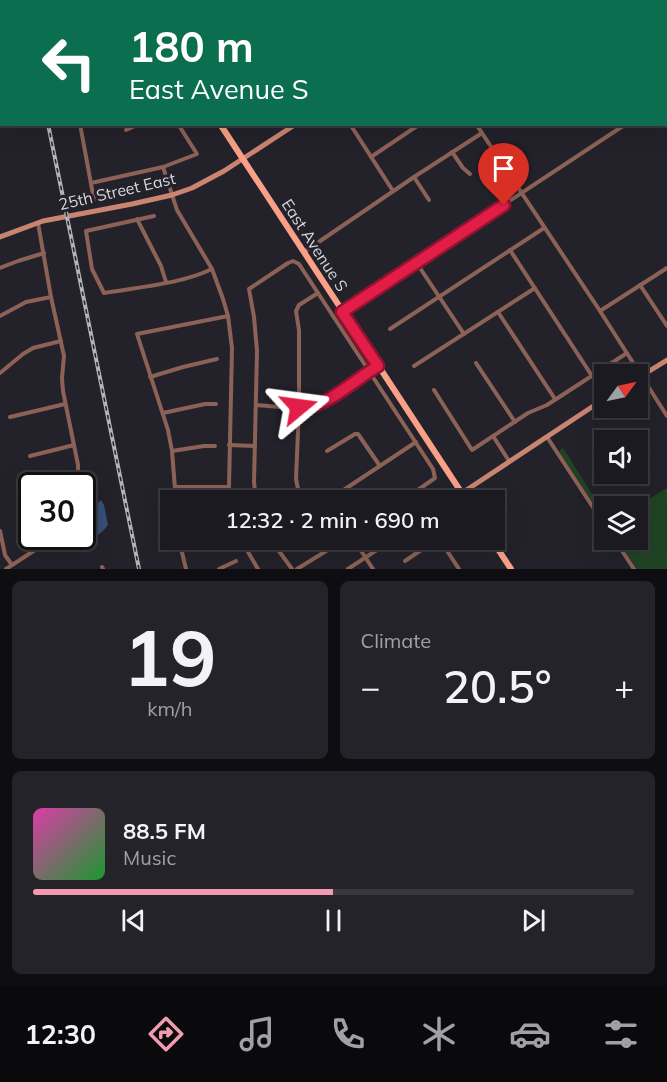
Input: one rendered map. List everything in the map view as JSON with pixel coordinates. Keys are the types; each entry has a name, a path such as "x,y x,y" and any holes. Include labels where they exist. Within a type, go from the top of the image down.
{"main road":[{"name":"East Avenue S","path":"221,126 460,490"},
{"name":"25th Street East","path":"0,237 38,223 172,195 192,188 293,126"},
{"path":"648,372 667,360"},
{"path":"466,490 594,405"},
{"path":"499,550 511,569"}],"street":[{"path":"80,126 94,200"},
{"path":"126,130 135,126"},
{"path":"91,183 164,167 197,154 181,126"},
{"path":"351,126 393,191"},
{"path":"371,157 417,126"},
{"path":"477,126 632,364"},
{"path":"342,312 623,126"},
{"path":"304,252 482,133"},
{"path":"453,152 463,168 470,174"},
{"path":"164,167 182,220 206,256 228,316 232,348 229,490"},
{"path":"414,177 429,200"},
{"path":"154,216 86,231 92,269 104,293 194,276 212,269"},
{"path":"137,219 161,266 166,282"},
{"path":"38,223 64,356 63,391 78,472"},
{"path":"390,329 544,228"},
{"path":"510,250 592,376"},
{"path":"0,268 44,253"},
{"name":"East Avenue S","path":"256,405 256,332 249,289 293,261 299,264 433,468 435,478 418,490"},
{"path":"416,262 464,334"},
{"path":"600,311 667,268"},
{"path":"640,285 667,326"},
{"path":"414,366 535,288"},
{"path":"297,490 299,330 296,311 299,305 318,293"},
{"path":"0,316 26,302 51,297"},
{"path":"498,312 555,399"},
{"path":"228,316 137,334 172,451 176,487 229,487"},
{"path":"0,373 33,348 61,341"},
{"path":"434,390 472,450 627,353"},
{"path":"150,377 217,359"},
{"path":"476,363 515,422"},
{"path":"255,490 256,405 313,406 338,393 378,366"},
{"path":"648,390 667,416"},
{"path":"10,417 65,404"},
{"path":"162,413 205,404 216,404"},
{"path":"327,451 358,434 380,466"},
{"path":"494,436 509,461"},
{"path":"547,436 594,509"},
{"path":"344,490 416,442"},
{"path":"30,456 74,445"},
{"path":"229,445 255,446"},
{"path":"172,451 215,446"},
{"path":"0,531 5,555 12,566"},
{"path":"6,569 36,550"},
{"path":"181,550 186,569"},
{"path":"248,550 258,569"},
{"path":"279,550 295,569 327,550"},
{"path":"361,550 373,569"},
{"path":"348,569 378,550"},
{"path":"405,561 422,550"},
{"path":"445,550 459,569"},
{"path":"622,550 634,569"},
{"path":"219,569 236,561"}],"green space":[{"path":"563,448 594,497 594,505 559,451"},
{"path":"667,488 667,569 637,569 625,550 648,550 648,500"}],"water":[{"path":"101,500 104,505 108,525 96,536 96,510"}],"railway":[{"path":"48,126 139,569"}],"route":[{"path":"299,407 320,403 378,366 342,312 504,205"}]}
